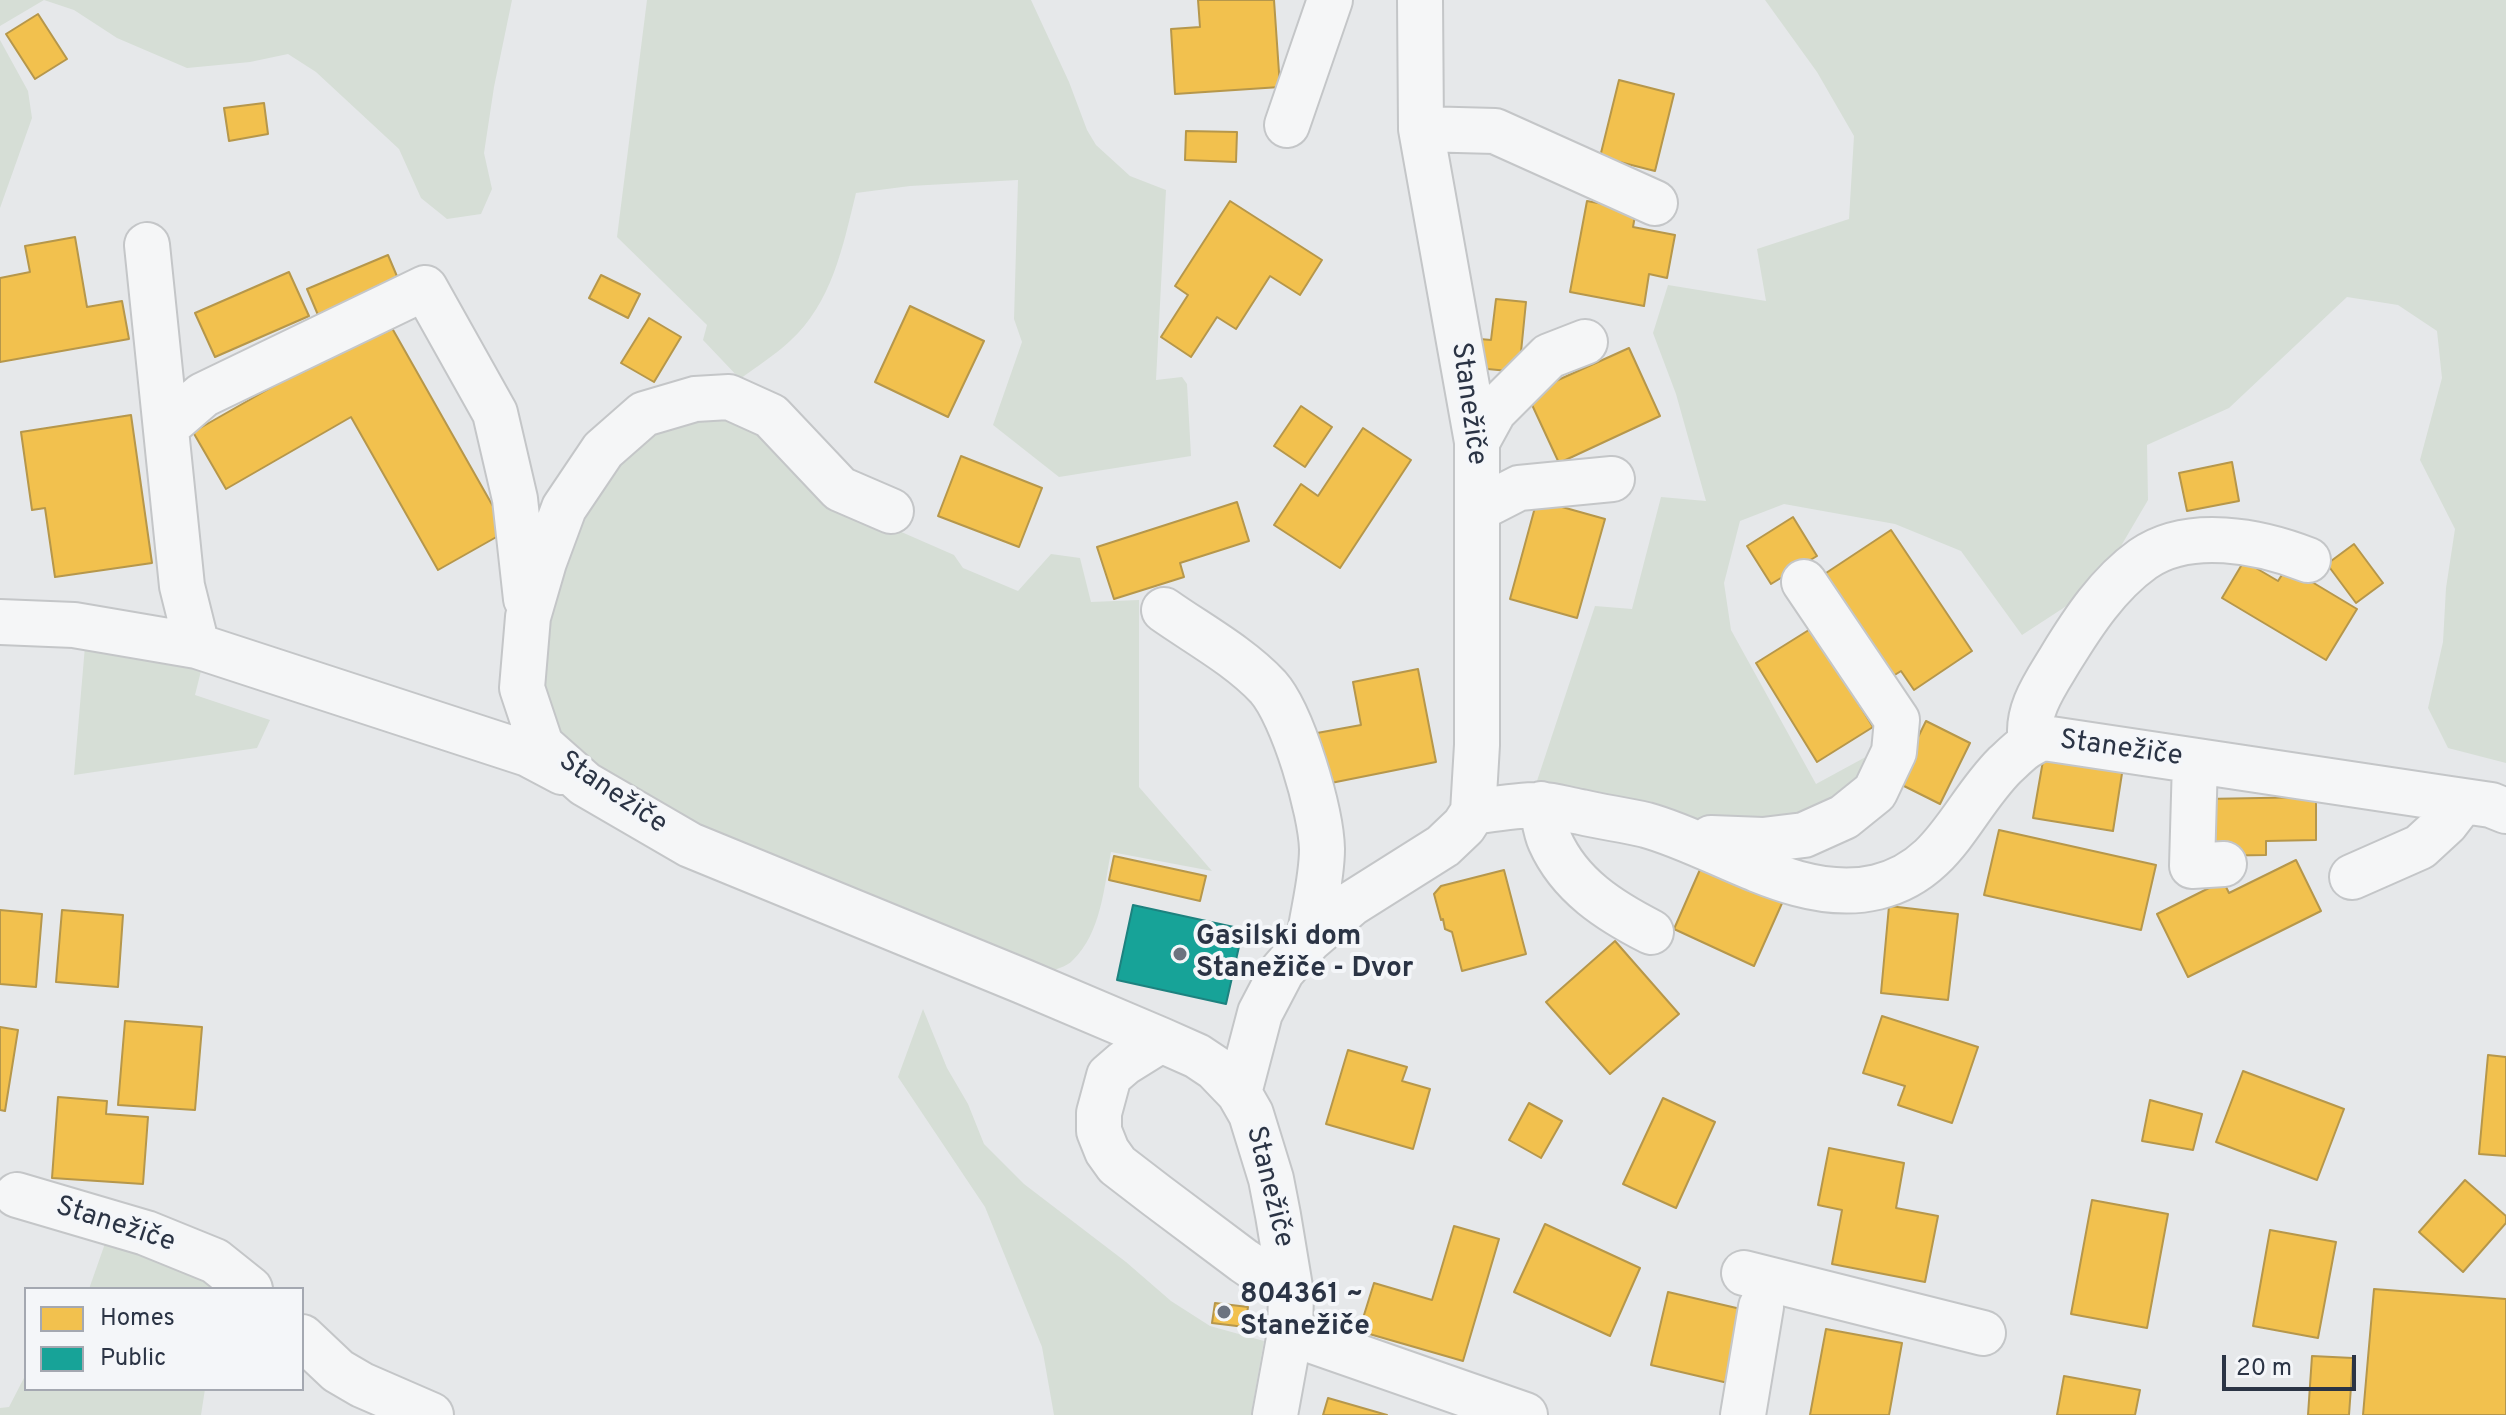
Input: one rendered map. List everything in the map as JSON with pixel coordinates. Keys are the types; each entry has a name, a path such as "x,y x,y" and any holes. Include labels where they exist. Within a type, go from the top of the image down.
{"street":[{"path":"1287,125 1330,0"},
{"name":"Stanežiče","path":"1239,1093 1260,1013 1282,971 1309,940 1351,904 1443,846 1464,826 1473,812 1477,745 1477,442 1421,129 1420,0"},
{"path":"1421,129 1495,131 1655,203"},
{"path":"147,245 182,586 197,646"},
{"path":"166,427 203,395 425,288 495,413 515,499 528,617"},
{"path":"1477,442 1494,411 1549,356 1585,342"},
{"name":"Stanežiče","path":"891,511 840,489 771,416 729,397 695,399 644,414 603,450 564,508 544,562 528,617 522,688 541,745 585,784 690,845 1161,1040 1215,1068 1239,1093 1251,1114 1271,1179 1291,1313 1275,1415"},
{"path":"1478,509 1519,488 1612,479"},
{"path":"2031,742 2028,729 2034,707 2075,636 2100,600 2143,559 2172,545 2223,540 2275,547 2308,560"},
{"path":"1681,837 1763,840 1804,835 1844,817 1875,792 1894,752 1897,720 1804,582"},
{"path":"1164,610 1248,669 1270,689 1287,721 1311,786 1322,848 1309,940"},
{"path":"0,622 74,625 197,646 528,754 585,784"},
{"name":"Stanežiče","path":"1473,812 1541,804 1647,826 1793,882 1849,891 1878,887 1908,876 1929,862 1947,843 1989,781 2031,742 2044,738 2491,805 2506,811"},
{"path":"2195,761 2192,866 2224,864"},
{"path":"2352,877 2420,847 2446,823 2463,801"},
{"path":"1541,804 1550,841 1586,891 1613,913 1651,932"},
{"path":"1161,1040 1109,1076 1099,1113 1099,1131 1117,1165 1244,1261 1291,1313 1525,1415"},
{"name":"Stanežiče","path":"17,1195 66,1207 160,1239 215,1261 248,1287"},
{"path":"1743,1415 1753,1290 1983,1333"},
{"path":"304,1339 338,1371 431,1415"}],"shaded area":[{"path":"0,0 44,0 0,26"},
{"path":"44,0 512,0 484,153 492,189 481,214 447,219 421,198 399,149 316,72 288,54 250,62 187,68 117,38 74,10"},
{"path":"647,0 1031,0 1096,145 1130,176 1166,190 1156,380 1182,377 1187,384 1191,456 1059,477 993,425 1022,342 1014,319 1018,180 910,186 856,193 834,273 816,309 790,341 740,379 703,340 707,325 617,237"},
{"path":"1765,0 2506,0 2506,763 2448,748 2428,708 2443,642 2446,588 2455,529 2420,460 2442,378 2437,331 2398,305 2347,297 2229,408 2147,445 2148,500 2121,546 2114,575 2022,635 1961,551 1895,524 1784,504 1740,521 1724,583 1731,630 1816,784 1873,753 1869,781 1772,830 1699,825 1533,793 1595,606 1632,609 1661,497 1706,501 1676,394 1653,333 1668,285 1766,301 1757,249 1849,219 1854,136 1817,72"},
{"path":"0,40 28,91 32,118 0,208"},
{"path":"666,415 757,420 826,499 954,555 963,568 1018,591 1051,554 1080,558 1091,602 1139,600 1139,787 1212,871 1111,852 1100,909 1090,937 1070,962 1044,973 669,818 561,743 539,696 551,582 597,478"},
{"path":"85,646 203,663 195,695 270,720 257,748 74,775"},
{"path":"923,1009 947,1068 968,1104 984,1144 1024,1184 1126,1262 1171,1301 1210,1326 1264,1341 1251,1415 1054,1415 1042,1347 985,1207 898,1077"},
{"path":"108,1235 191,1264 216,1287 90,1287"},
{"path":"24,1378 24,1391 205,1391 201,1415 0,1415 0,1408 9,1407"}],"building: Homes":[{"path":"1198,0 1274,0 1280,87 1175,94 1171,29 1200,27"},
{"path":"38,14 67,59 35,79 6,34"},
{"path":"1619,80 1674,94 1655,171 1600,157"},
{"path":"264,103 268,134 229,141 224,108"},
{"path":"1186,131 1237,132 1236,162 1185,160"},
{"path":"1230,201 1322,260 1300,295 1270,276 1236,329 1217,317 1191,357 1161,337 1188,295 1175,286"},
{"path":"1587,201 1636,210 1633,227 1675,235 1667,278 1649,274 1644,306 1570,292"},
{"path":"75,237 87,307 122,301 129,339 0,362 0,278 30,272 25,246"},
{"path":"388,255 399,281 318,315 307,289"},
{"path":"289,272 309,316 215,357 195,313"},
{"path":"601,275 640,294 628,318 589,298"},
{"path":"1496,299 1526,302 1519,372 1477,368 1480,339 1491,340"},
{"path":"910,306 984,341 948,417 875,382"},
{"path":"649,318 681,337 654,382 621,363"},
{"path":"388,321 507,531 438,570 351,417 226,489 193,432"},
{"path":"1629,348 1660,416 1559,463 1527,394"},
{"path":"1301,406 1332,427 1305,467 1274,446"},
{"path":"131,415 152,563 55,577 45,508 32,510 21,432"},
{"path":"1363,428 1411,460 1340,568 1274,525 1301,484 1318,496"},
{"path":"961,456 1042,488 1019,547 938,516"},
{"path":"2232,462 2239,501 2187,511 2179,473"},
{"path":"1537,500 1605,519 1577,618 1510,599"},
{"path":"1237,502 1249,541 1180,563 1184,577 1114,599 1097,547"},
{"path":"1793,517 1817,556 1771,584 1747,546"},
{"path":"1891,530 1972,651 1914,690 1901,671 1890,678 1823,575"},
{"path":"2354,544 2383,583 2356,603 2327,564"},
{"path":"2244,561 2278,581 2287,567 2357,609 2326,660 2222,598"},
{"path":"1812,628 1873,727 1817,762 1756,663"},
{"path":"1418,669 1436,762 1326,784 1317,733 1361,725 1353,682"},
{"path":"1926,721 1970,743 1940,804 1896,782"},
{"path":"2044,755 2123,767 2113,831 2033,818"},
{"path":"2316,797 2316,840 2266,841 2266,855 2205,856 2204,799"},
{"path":"1999,830 2156,865 2141,930 1984,895"},
{"path":"1114,856 1206,876 1200,901 1109,880"},
{"path":"2296,860 2321,911 2188,977 2157,914 2223,881 2229,893"},
{"path":"1702,865 1783,901 1754,966 1674,929"},
{"path":"1504,870 1526,954 1462,971 1452,932 1445,929 1434,894 1441,886"},
{"path":"1889,906 1958,914 1948,1000 1881,993"},
{"path":"0,910 42,914 36,987 0,984"},
{"path":"62,910 123,915 118,987 56,982"},
{"path":"1615,941 1679,1014 1610,1074 1546,1002"},
{"path":"1882,1016 1978,1047 1952,1123 1898,1105 1905,1086 1863,1073"},
{"path":"125,1021 202,1027 195,1110 118,1105"},
{"path":"0,1027 18,1030 5,1111 0,1110"},
{"path":"1348,1050 1407,1067 1402,1081 1430,1089 1413,1149 1326,1124"},
{"path":"2488,1055 2506,1057 2506,1156 2479,1154"},
{"path":"2243,1071 2344,1109 2317,1180 2216,1142"},
{"path":"58,1097 107,1101 106,1114 148,1117 143,1184 52,1178"},
{"path":"1663,1098 1715,1122 1676,1208 1623,1184"},
{"path":"2150,1100 2202,1114 2193,1150 2142,1141"},
{"path":"1529,1103 1562,1121 1541,1158 1509,1140"},
{"path":"1829,1148 1904,1163 1896,1208 1938,1216 1925,1282 1832,1264 1842,1210 1818,1205"},
{"path":"2465,1180 2506,1216 2506,1223 2463,1272 2419,1232"},
{"path":"2092,1200 2168,1214 2147,1328 2071,1314"},
{"path":"1545,1224 1640,1268 1610,1336 1514,1292"},
{"path":"1454,1226 1499,1239 1463,1361 1359,1331 1374,1283 1432,1300"},
{"path":"2270,1230 2336,1242 2318,1338 2253,1326"},
{"path":"2374,1289 2506,1299 2506,1415 2363,1415"},
{"path":"1668,1292 1745,1310 1728,1383 1651,1365"},
{"path":"1215,1303 1248,1307 1245,1327 1212,1323"},
{"path":"1826,1329 1902,1343 1889,1415 1810,1415"},
{"path":"2312,1356 2353,1358 2349,1415 2308,1415"},
{"path":"2064,1376 2140,1390 2135,1415 2057,1415"},
{"path":"1328,1398 1387,1415 1323,1415"}],"building: Public":[{"name":"Gasilski dom Stanežiče - Dvor","path":"1133,905 1243,929 1226,1004 1117,980"}],"place":[{"name":"Gasilski dom Stanežiče - Dvor","path":"1180,954"},
{"name":"804361 ~ Stanežiče","path":"1224,1312"}]}
